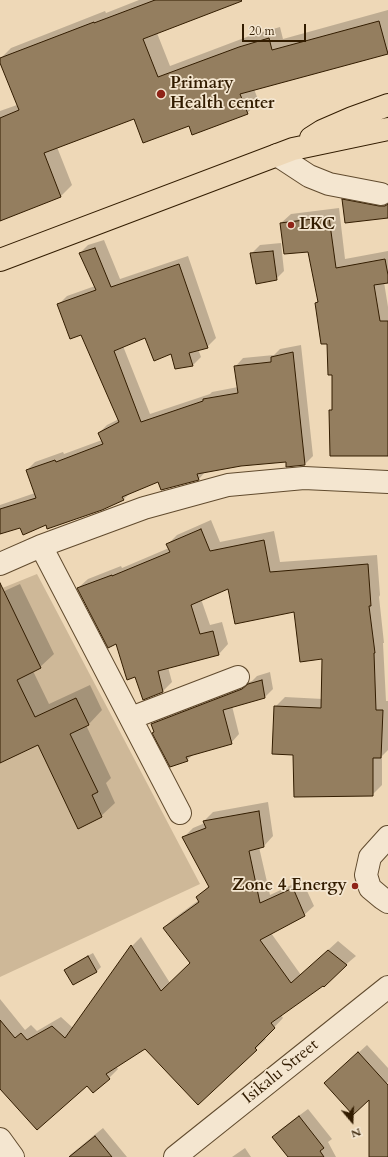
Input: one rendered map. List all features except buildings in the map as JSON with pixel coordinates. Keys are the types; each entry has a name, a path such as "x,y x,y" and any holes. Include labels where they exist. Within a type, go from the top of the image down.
{"main road":[{"path":"285,152 322,131 388,105"},
{"path":"0,260 285,152 388,129"}],"street":[{"path":"285,152 309,176 329,184 381,194"},
{"path":"0,564 41,546 144,508 228,485 304,478 388,482"},
{"path":"41,546 180,813"},
{"path":"131,718 238,677"},
{"path":"388,837 370,857 366,875 370,888 388,902"},
{"name":"Isikalu Street","path":"175,1157 388,987"},
{"path":"0,1139 13,1157"}],"shaded area":[{"path":"37,574 200,884 0,977 0,589"}],"place":[{"name":"Primary Health center","path":"161,94"},
{"name":"LKC","path":"291,225"},
{"name":"Zone 4 Energy","path":"355,886"}]}
